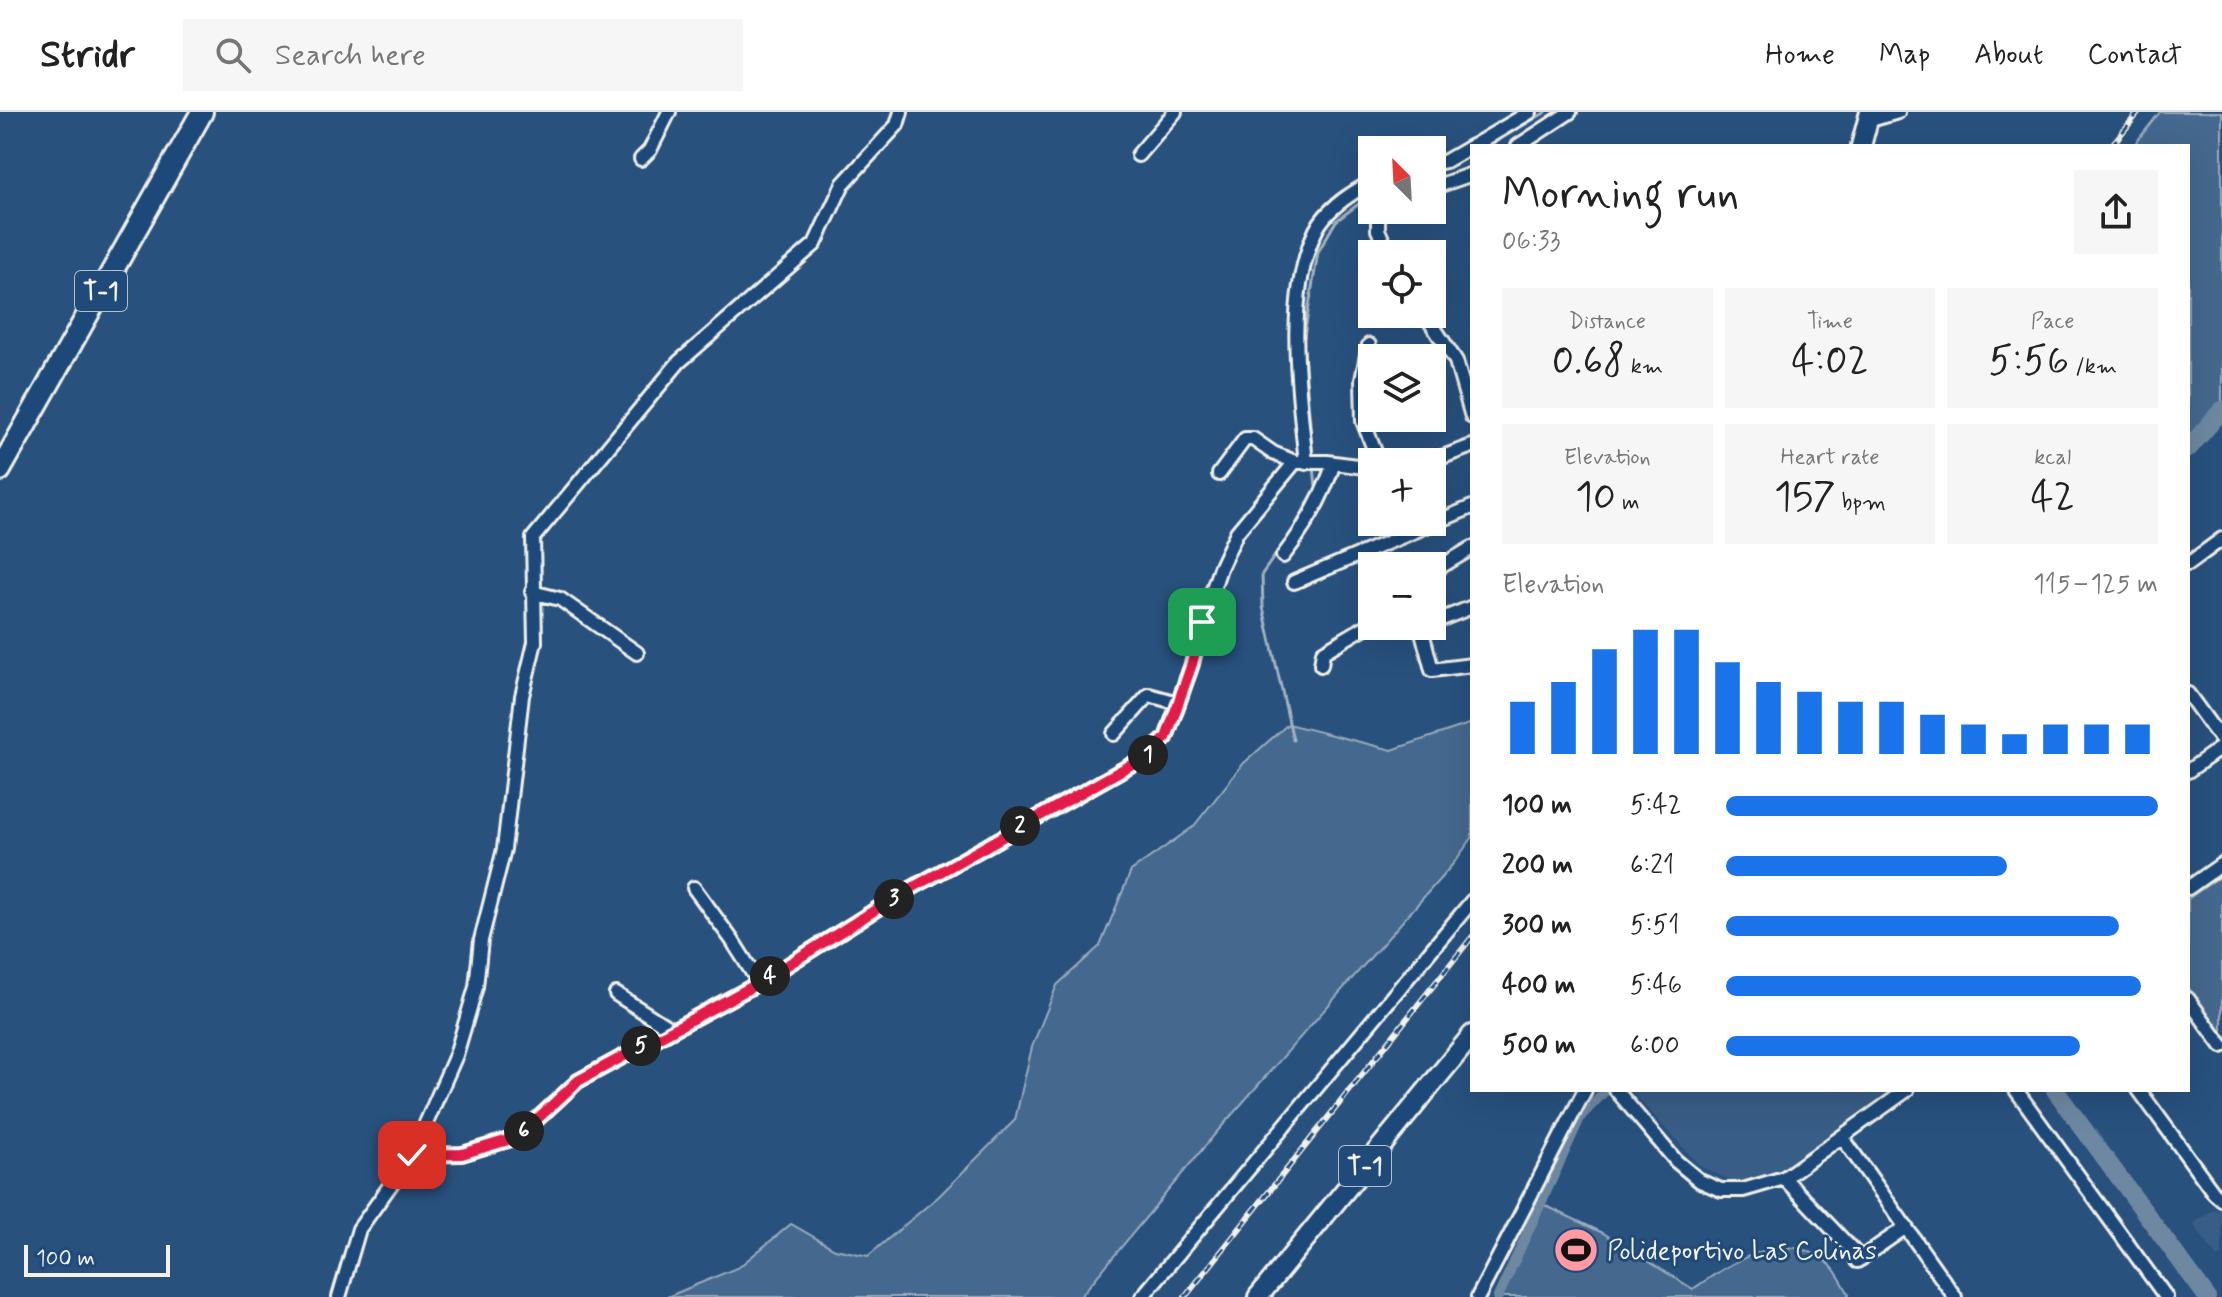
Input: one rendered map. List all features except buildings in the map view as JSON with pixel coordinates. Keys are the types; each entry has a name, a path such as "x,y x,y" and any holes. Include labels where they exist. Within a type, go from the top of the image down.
{"highway":[{"name":"T-1","path":"0,443 187,112"},
{"name":"T-1","path":"0,470 202,112"}],"main road":[{"path":"1856,144 1866,115"},
{"path":"1861,144 1866,115"},
{"name":"T-1","path":"1258,1297 1470,1037"}],"street":[{"path":"641,159 650,150 669,112"},
{"path":"339,1297 359,1229 412,1155 456,1055 476,987 481,940 504,849 522,696 535,642 533,538 679,362 815,244 843,184 897,125 901,112"},
{"path":"1138,155 1175,112"},
{"path":"1475,144 1530,112"},
{"path":"1521,144 1570,112"},
{"path":"1866,115 1898,112"},
{"path":"1446,161 1470,147"},
{"path":"1446,183 1470,175"},
{"path":"412,1155 462,1154 518,1137 578,1081 759,983 896,897 1145,757 1166,738 1220,568 1237,532 1304,463 1297,378 1303,272 1317,228 1348,194 1358,189"},
{"path":"1434,328 1456,361 1470,410"},
{"path":"1219,474 1245,439 1253,439 1273,453 1304,463 1330,462 1358,466"},
{"path":"1446,457 1470,447"},
{"path":"1283,556 1301,534 1322,499 1330,462"},
{"path":"1294,582 1470,508"},
{"path":"2190,563 2222,539"},
{"path":"1446,563 1470,549"},
{"path":"532,592 560,599 637,653"},
{"path":"1446,617 1470,608"},
{"path":"1321,665 1323,652 1358,631"},
{"path":"1424,640 1432,670 1470,665"},
{"path":"1114,734 1149,695 1178,703"},
{"path":"2190,697 2222,744 2190,769"},
{"path":"2190,887 2222,864"},
{"path":"694,888 759,983"},
{"path":"1142,1297 1470,903"},
{"path":"616,994 672,1030"},
{"path":"2190,1002 2222,1046"},
{"path":"1478,1297 1584,1092"},
{"path":"1618,1092 1676,1161 1700,1181 1721,1190 1743,1190 1784,1178 1904,1092"},
{"path":"2017,1092 2166,1297"},
{"path":"2140,1092 2222,1200"},
{"path":"1842,1137 1955,1297"},
{"path":"1784,1178 1859,1260 1906,1227"}],"shaded area":[{"path":"2160,112 2222,112 2222,410 2190,447 2190,144 2135,144"},
{"path":"1288,724 1392,750 1470,724 1470,841 1453,864 1215,1134 1080,1297 667,1297 739,1267 791,1224 835,1249 868,1256 939,1196 1015,1120 1032,1047 1057,985 1100,946 1131,871 1193,827 1244,763"},
{"path":"2219,877 2222,881 2222,1034 2190,990 2190,898"},
{"path":"1632,1092 1888,1092 1775,1177 1737,1184 1700,1166"},
{"name":"Polideportivo Las Colinas","path":"1542,1204 1603,1233 1693,1289 1758,1252 1794,1248 1811,1252 1828,1263 1849,1294 1846,1297 1500,1297"},
{"path":"2214,1209 2222,1211 2222,1255 2217,1258 2193,1224"}],"waterway":[{"path":"1492,144 1546,112"},
{"path":"1458,160 1470,157"},
{"path":"1313,459 1303,342 1318,252 1336,221 1358,204"},
{"path":"2190,447 2222,410"},
{"path":"1293,740 1263,607 1262,574 1293,530 1316,487 1314,467"},
{"path":"1498,1297 1581,1116 1604,1092"},
{"path":"2056,1092 2207,1297"}],"railway":[{"path":"2113,144 2139,112"},
{"path":"1185,1297 1470,940"}],"place":[{"name":"Polideportivo Las Colinas","path":"1576,1250"}],"route":[{"path":"412,1155 462,1154 518,1137 578,1081 759,983 896,897 1145,757 1166,738 1192,664 1202,622"}]}
